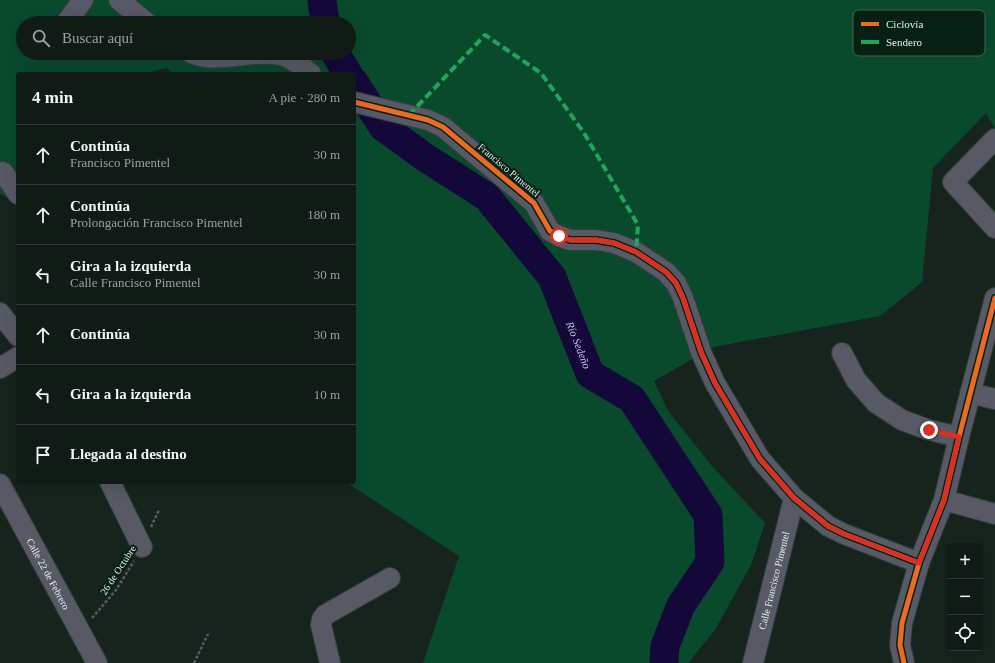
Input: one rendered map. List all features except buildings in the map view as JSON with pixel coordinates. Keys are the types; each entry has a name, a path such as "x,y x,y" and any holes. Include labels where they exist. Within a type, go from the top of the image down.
{"street":[{"path":"71,16 83,0"},
{"path":"119,0 138,16"},
{"path":"292,60 308,72"},
{"name":"Francisco Pimentel","path":"356,102 428,120 443,127 534,203 550,231 570,240 596,240 614,243 636,252 666,272 676,283 683,298 701,352 715,383 760,459 794,498 828,526 844,534 919,563"},
{"path":"995,139 953,182 995,228"},
{"path":"3,172 16,191"},
{"path":"904,663 900,645 902,623 919,563 944,500 995,298"},
{"path":"0,313 16,333"},
{"path":"842,353 856,380 876,403 902,420 929,430 959,437"},
{"path":"0,368 16,358"},
{"path":"970,393 995,399"},
{"name":"Calle 22 de Febrero","path":"0,484 97,663"},
{"path":"111,484 142,547"},
{"name":"Calle Francisco Pimentel","path":"753,663 794,498"},
{"path":"944,500 995,514"},
{"path":"330,663 321,625 322,619 325,615 390,578"}],"path":[{"path":"194,663 208,634"}],"green space":[{"path":"0,0 995,0 995,129 986,113 933,168 922,282 880,316 713,347 654,381 668,411 712,466 765,523 751,565 715,630 688,663 423,663 459,556 349,484 356,484 356,72 170,72 167,68 149,72 16,72 16,202 0,194"}],"waterway":[{"name":"Río Sedeño","path":"322,0 324,16"},
{"name":"Río Sedeño","path":"339,60 347,72"},
{"name":"Río Sedeño","path":"356,85 383,127 426,158 487,197 552,277 590,374 632,399 708,515 710,562 681,605 665,646 664,663"}],"marked path":[{"path":"409,115 485,35 541,73 584,133 638,225 636,252"}],"cycle path":[{"path":"356,102 428,120 443,127 534,203 550,231 570,240 596,240 614,243 636,252 666,272 676,283 683,298 701,352 715,383 760,459 794,498 828,526 844,534 919,563"},
{"path":"904,663 900,645 902,623 919,563 944,500 995,298"}],"route":[{"path":"559,236 570,240 596,240 614,243 636,252 666,272 676,283 683,298 701,352 715,383 760,459 794,498 828,526 844,534 919,563 944,500 959,437 929,430"}]}
